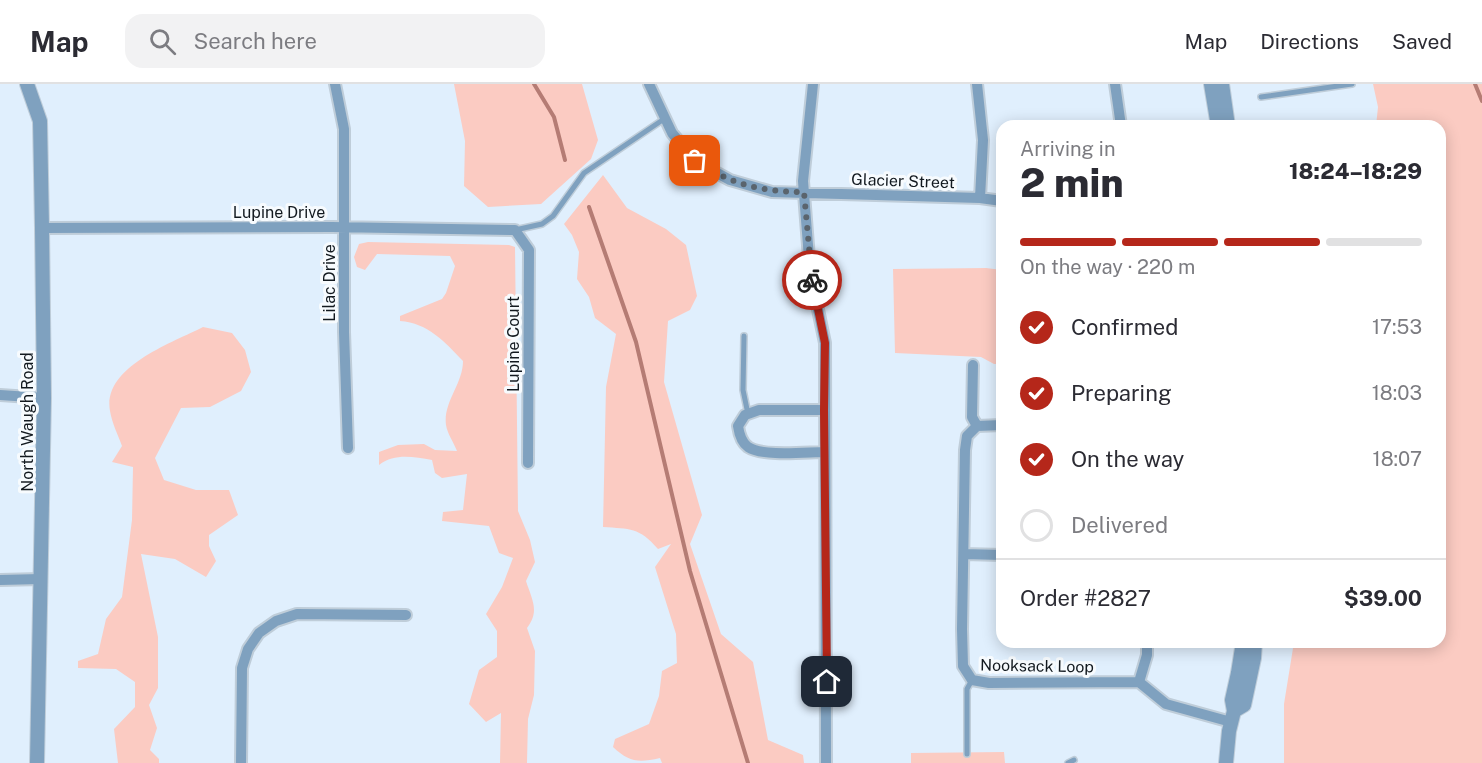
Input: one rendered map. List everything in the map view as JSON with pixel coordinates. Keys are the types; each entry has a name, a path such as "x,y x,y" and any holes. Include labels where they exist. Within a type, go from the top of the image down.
{"street":[{"name":"North Waugh Road","path":"27,84 40,121 42,228 44,398 37,763"},
{"name":"Lilac Drive","path":"335,84 344,129 344,332 348,448"},
{"name":"Glacier Street","path":"649,84 672,133 695,161 730,180 772,192 996,200"},
{"path":"813,84 807,127 804,192 810,271 825,343 826,763"},
{"path":"977,84 983,140 980,198"},
{"path":"1115,84 1119,120"},
{"path":"1211,84 1217,120"},
{"path":"1222,84 1227,120"},
{"name":"Lupine Drive","path":"42,228 345,227 515,230"},
{"name":"Lupine Court","path":"515,230 529,250 528,463"},
{"path":"973,365 972,417 977,426 996,425"},
{"path":"0,395 44,398"},
{"path":"824,410 759,410 748,414 738,426 740,436 748,447 763,452 825,452"},
{"name":"Nooksack Loop","path":"977,426 967,436 965,450 963,666 972,680 989,683 1139,682"},
{"path":"963,554 996,555"},
{"path":"0,580 41,579"},
{"path":"242,763 242,668 248,650 259,633 276,621 297,614 406,615"},
{"path":"1147,648 1139,682 1166,704 1233,716"},
{"path":"1226,763 1233,716 1232,700 1242,648"},
{"path":"1233,716 1244,705 1255,648"}],"lane":[{"path":"1307,84 1308,91"},
{"path":"1261,98 1352,84"},
{"path":"515,230 542,224 553,216 584,172 664,119"},
{"path":"744,336 743,390 748,414"},
{"path":"967,754 966,689 972,680"}],"shaded area":[{"path":"454,84 582,84 598,140 591,159 541,204 488,207 464,186 465,141"},
{"path":"1373,84 1482,84 1482,763 1284,763 1284,704 1293,648 1446,648 1446,120 1377,120 1378,107"},
{"path":"603,175 627,208 666,229 686,245 697,296 690,310 668,321 664,382 702,515 690,544 721,634 753,662 768,740 803,755 804,763 662,763 660,758 634,760 624,756 613,747 615,739 649,724 659,696 662,671 677,663 676,634 655,567 671,544 658,549 634,530 603,527 606,387 616,334 595,318 589,297 577,279 579,252 572,235 564,224"},
{"path":"368,242 515,247 518,511 530,540 535,562 526,581 534,611 527,628 535,651 534,695 528,719 527,763 500,763 501,713 486,722 469,704 479,670 497,657 497,631 486,614 502,587 513,558 499,553 489,526 442,521 443,512 463,510 467,474 442,478 435,473 432,460 411,457 398,457 379,465 379,452 398,445 424,444 435,450 457,451 447,428 446,417 463,361 435,335 419,325 400,321 400,316 442,299 455,266 450,256 377,254 365,270 357,267 354,257 359,244"},
{"path":"893,269 996,269 996,364 981,357 895,353"},
{"path":"203,327 232,333 245,350 251,372 241,391 210,407 181,408 155,458 164,480 196,490 229,490 238,515 209,535 209,546 216,561 206,577 175,559 141,554 158,637 158,688 149,705 157,728 150,750 159,759 159,763 118,763 114,729 135,707 135,682 116,669 78,668 78,661 98,654 106,619 122,597 132,520 133,467 112,462 122,446 110,411 110,395 128,369 142,358"},
{"path":"1004,752 1005,763 911,763 911,753"}],"waterway":[{"path":"534,84 554,117 565,160"},
{"path":"1475,84 1482,101"},
{"path":"589,207 636,342 690,571 748,763"}],"way so far":[{"path":"695,161 730,180 772,192 804,192 812,280"}],"route":[{"path":"812,280 825,343 827,682"}]}
